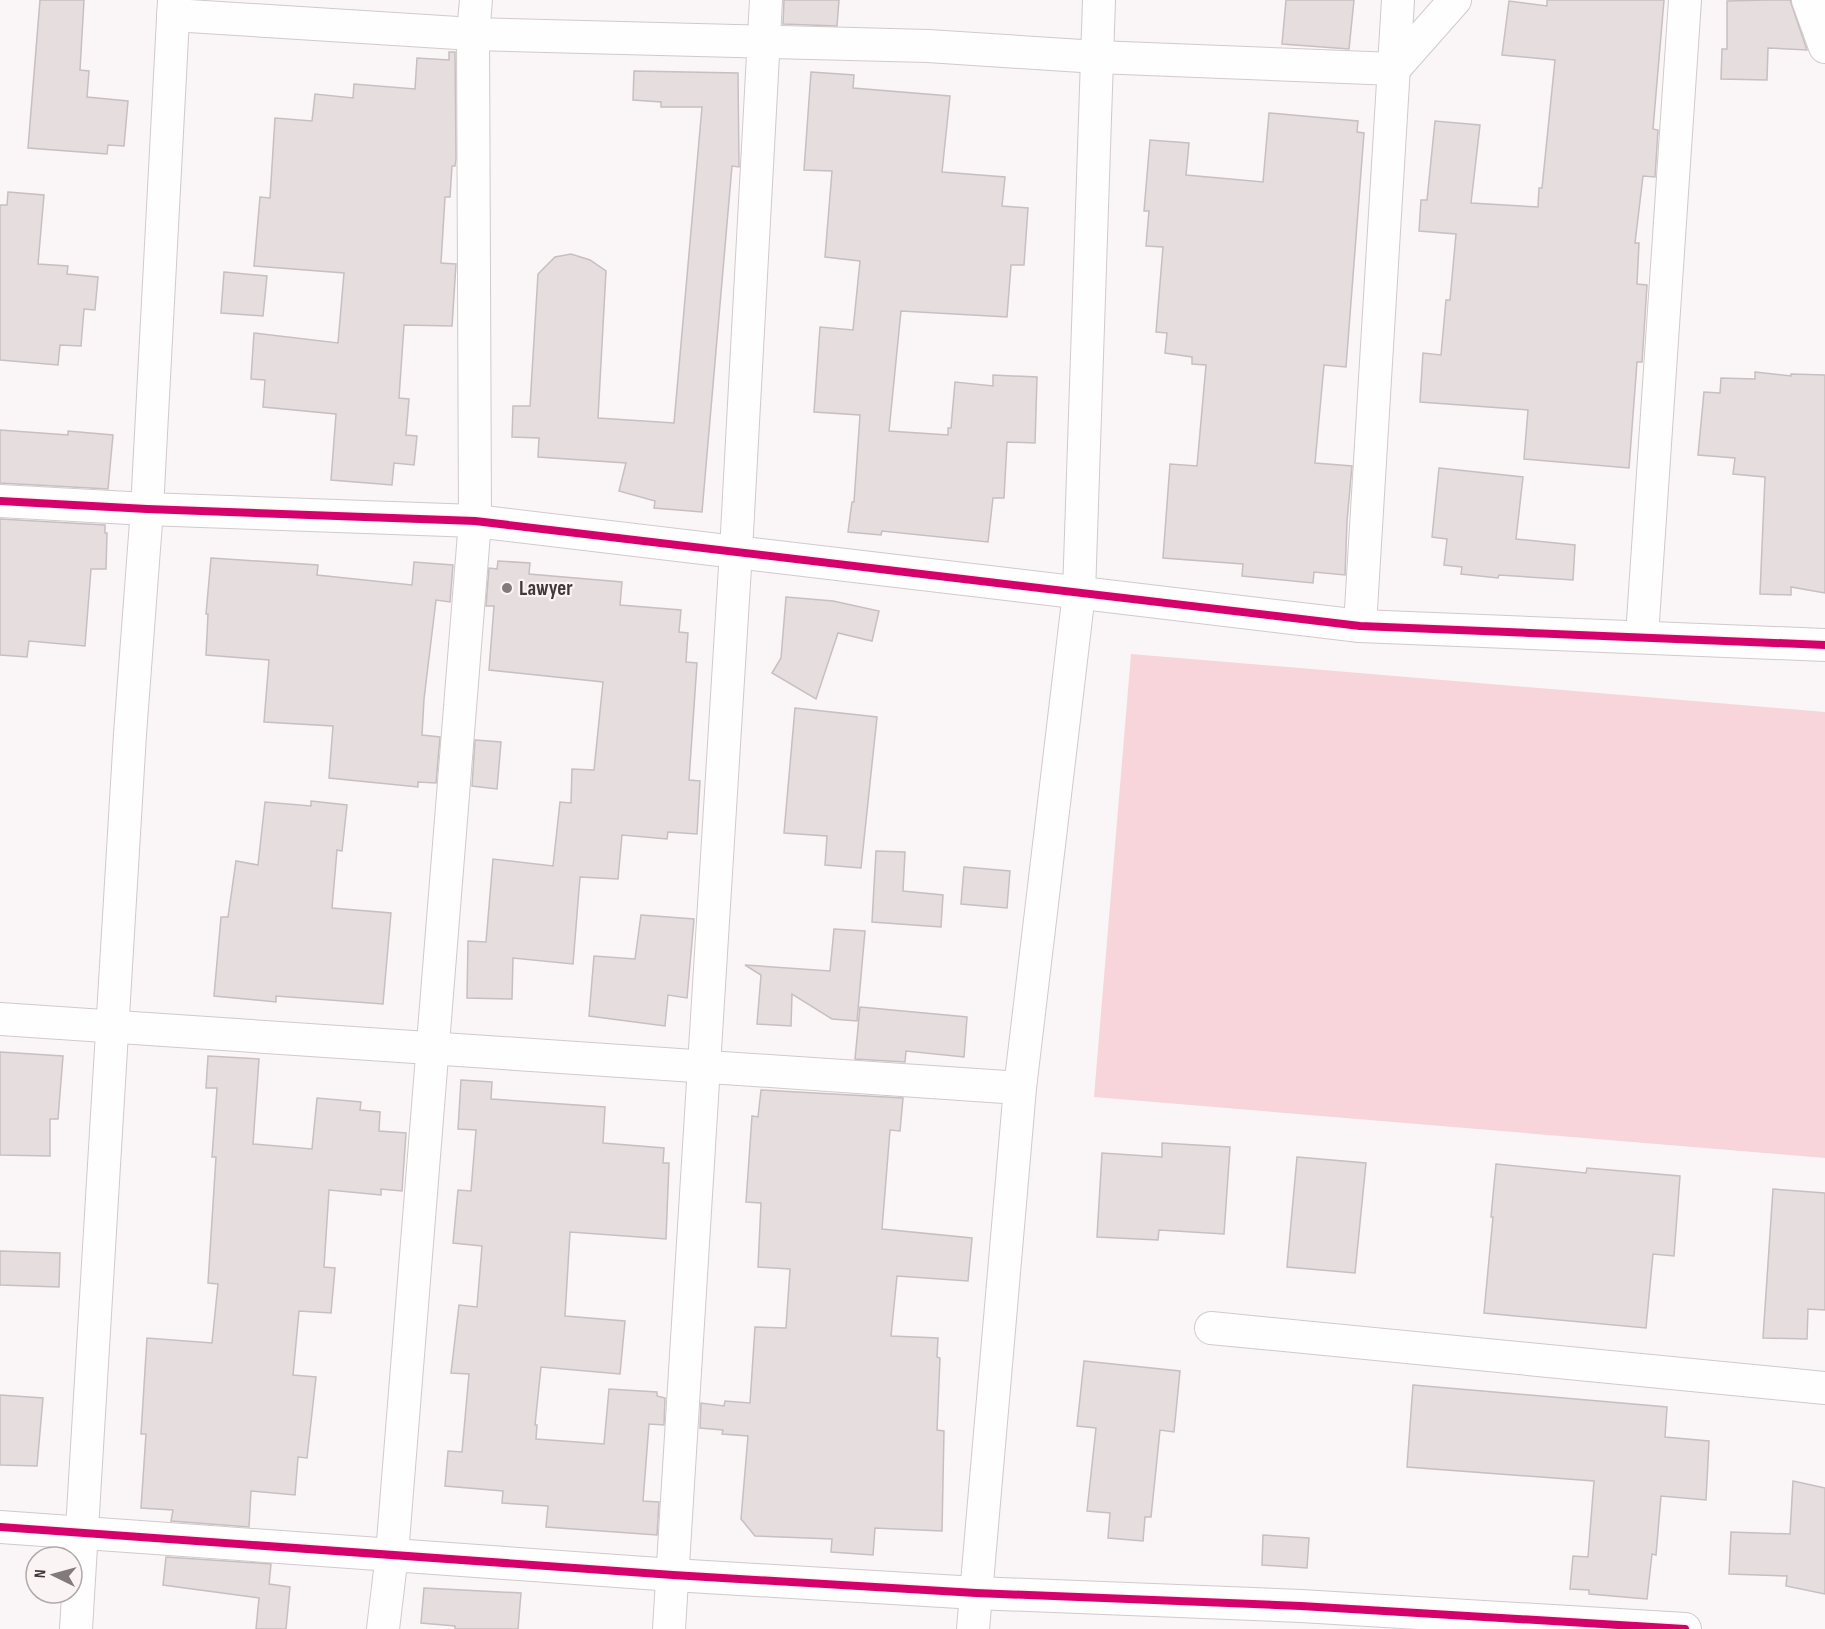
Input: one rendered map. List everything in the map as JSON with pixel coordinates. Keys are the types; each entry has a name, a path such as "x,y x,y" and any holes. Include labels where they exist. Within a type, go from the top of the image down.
{"street":[{"path":"383,1629 392,1554 434,1049 475,521 473,34 476,0"},
{"path":"669,1629 736,551 766,0"},
{"path":"973,1629 1020,1088 1079,593 1099,0"},
{"path":"1360,626 1398,0"},
{"path":"1394,69 1455,0"},
{"path":"1642,636 1685,0"},
{"path":"1808,0 1825,47"},
{"path":"76,1629 130,734 147,509 174,8 473,34 928,46 1097,57 1394,69"},
{"path":"0,501 147,509 475,521 1360,626 1825,645"},
{"path":"0,1019 1020,1088"},
{"path":"1211,1328 1825,1388"},
{"path":"0,1527 673,1575 976,1593 1300,1618 1685,1629"}],"shaded area":[{"path":"1131,654 1825,712 1825,1158 1094,1097"}],"building":[{"path":"40,0 84,0 80,70 89,71 87,97 128,101 124,146 108,145 107,154 28,148"},
{"path":"784,0 839,0 837,26 783,24"},
{"path":"1286,0 1354,0 1349,49 1282,44"},
{"path":"1547,0 1664,0 1653,129 1658,130 1655,177 1643,176 1635,243 1639,243 1637,284 1647,285 1642,362 1637,362 1629,468 1524,459 1528,410 1420,402 1423,353 1441,355 1446,300 1450,300 1456,234 1419,231 1421,200 1427,200 1435,121 1480,125 1471,203 1538,207 1555,60 1502,55 1509,1 1547,6"},
{"path":"1790,0 1807,50 1768,48 1767,80 1721,79 1722,49 1727,49 1727,1"},
{"path":"449,52 455,52 456,158 455,166 452,166 450,197 445,197 441,263 456,264 452,326 404,325 399,398 409,399 406,435 417,436 414,465 394,463 392,485 331,480 336,414 263,407 265,380 251,379 254,333 338,343 344,273 254,266 260,197 270,198 275,118 312,121 315,94 353,98 354,84 415,89 417,58 449,60"},
{"path":"634,71 738,73 739,167 732,166 702,512 654,508 655,501 619,491 626,463 538,457 539,438 512,437 513,406 530,406 538,274 555,257 571,254 590,260 606,271 598,418 674,423 702,107 661,107 661,102 633,100"},
{"path":"811,72 854,75 853,88 950,96 942,172 1005,177 1002,206 1028,208 1024,265 1011,265 1007,317 901,311 889,431 948,435 948,428 951,428 955,382 993,386 993,375 1037,377 1035,443 1007,442 1004,498 993,498 988,542 882,531 881,535 848,532 852,502 854,502 860,415 814,412 820,327 853,330 860,261 825,257 832,171 804,170"},
{"path":"1269,113 1358,121 1357,132 1364,133 1346,367 1324,365 1315,463 1352,466 1345,575 1314,572 1313,583 1242,576 1243,564 1163,558 1170,464 1197,466 1206,365 1192,364 1192,357 1165,353 1167,333 1156,332 1163,247 1146,246 1149,211 1144,211 1150,140 1189,143 1186,175 1263,182"},
{"path":"8,192 44,195 38,264 68,266 67,274 98,277 95,310 84,309 81,346 60,345 58,365 0,360 0,205 7,205"},
{"path":"224,272 267,276 263,316 221,313"},
{"path":"1755,372 1791,376 1791,374 1825,375 1825,593 1791,587 1791,595 1760,594 1765,477 1733,474 1735,458 1698,455 1704,392 1720,393 1721,378 1755,379"},
{"path":"0,430 68,435 68,431 113,435 108,489 0,483"},
{"path":"1439,468 1523,477 1516,539 1575,545 1573,580 1499,575 1498,578 1461,574 1462,567 1444,565 1447,539 1432,537"},
{"path":"0,519 105,525 105,533 107,533 106,569 91,569 85,646 29,641 27,657 0,655"},
{"path":"211,558 318,565 317,575 412,585 414,562 453,565 450,602 436,600 424,699 422,735 440,737 436,783 418,782 418,787 329,778 333,726 264,722 269,660 206,655 208,614 206,614"},
{"path":"498,561 530,563 529,574 622,582 620,605 681,610 679,632 688,633 686,662 697,663 689,780 700,781 697,834 668,832 667,839 622,835 618,879 580,877 573,964 513,958 512,999 467,998 468,941 486,942 493,859 553,866 560,802 571,803 572,769 594,770 603,682 489,670 494,606 486,606 489,568 497,569"},
{"path":"786,597 833,601 879,611 872,641 838,633 816,699 772,673 781,658"},
{"path":"795,708 877,717 861,868 825,865 827,836 784,833"},
{"path":"475,740 501,742 497,789 472,786"},
{"path":"311,801 347,805 342,851 337,850 332,908 391,913 383,1004 276,996 276,1002 214,996 221,917 228,917 236,861 258,865 265,802 311,806"},
{"path":"876,851 905,852 903,891 943,895 941,927 872,922"},
{"path":"964,867 1010,871 1007,908 961,904"},
{"path":"641,915 694,919 687,998 668,995 665,1026 589,1016 594,956 635,959"},
{"path":"834,929 865,931 857,1021 832,1019 792,994 791,1026 757,1024 761,975 745,965 830,971"},
{"path":"860,1007 967,1017 964,1057 906,1051 905,1062 855,1059"},
{"path":"0,1052 63,1056 58,1119 50,1119 50,1156 0,1155"},
{"path":"208,1056 259,1059 253,1144 312,1149 317,1098 361,1102 360,1110 380,1112 379,1131 406,1133 402,1191 381,1189 381,1195 329,1190 324,1267 335,1268 331,1313 299,1311 293,1375 316,1377 307,1458 298,1457 295,1495 251,1491 249,1527 171,1521 173,1510 141,1508 146,1434 141,1434 147,1338 212,1343 218,1284 208,1283 216,1157 212,1157 217,1088 206,1088"},
{"path":"461,1080 492,1082 491,1099 605,1107 603,1143 664,1148 663,1163 669,1163 666,1239 570,1232 565,1316 625,1321 620,1374 541,1367 535,1425 537,1425 536,1439 604,1444 609,1389 657,1392 657,1396 665,1398 664,1425 649,1424 643,1501 659,1502 657,1535 546,1527 548,1506 502,1503 503,1491 445,1486 448,1451 462,1452 469,1374 451,1373 459,1305 477,1307 482,1246 453,1243 458,1190 471,1191 476,1130 458,1129"},
{"path":"761,1090 903,1098 900,1131 890,1130 882,1229 972,1238 968,1281 897,1276 891,1336 938,1338 937,1357 940,1358 937,1430 944,1431 942,1531 875,1528 873,1555 831,1552 832,1539 755,1536 741,1519 748,1436 722,1434 723,1430 700,1428 701,1403 724,1406 725,1401 750,1403 755,1327 786,1328 790,1269 758,1267 761,1203 746,1202 752,1116 758,1117"},
{"path":"1162,1143 1230,1147 1224,1234 1159,1230 1158,1240 1097,1237 1102,1153 1162,1157"},
{"path":"1297,1157 1366,1163 1355,1273 1287,1267"},
{"path":"1496,1164 1586,1173 1587,1168 1680,1176 1674,1256 1653,1254 1646,1328 1484,1313"},
{"path":"1773,1189 1825,1193 1825,1310 1808,1309 1807,1339 1763,1338"},
{"path":"0,1251 60,1253 59,1287 0,1285"},
{"path":"1084,1361 1180,1371 1174,1432 1160,1430 1151,1517 1145,1517 1143,1541 1108,1538 1110,1513 1087,1511 1096,1428 1077,1426"},
{"path":"1413,1385 1667,1407 1665,1437 1709,1441 1706,1500 1661,1496 1656,1555 1652,1554 1647,1599 1589,1594 1589,1590 1570,1589 1573,1556 1588,1557 1594,1481 1407,1467"},
{"path":"0,1395 43,1398 37,1466 0,1465"},
{"path":"1793,1481 1825,1488 1825,1594 1786,1586 1787,1576 1729,1574 1731,1532 1790,1534"},
{"path":"1263,1535 1309,1538 1307,1568 1262,1565"},
{"path":"166,1557 271,1564 269,1584 290,1587 286,1629 256,1629 259,1598 163,1585"},
{"path":"424,1588 521,1593 518,1629 455,1629 455,1626 421,1623"}],"cycle path":[{"path":"0,501 147,509 475,521 1360,626 1825,645"},
{"path":"0,1527 673,1575 976,1593 1301,1606 1685,1629"}],"place":[{"name":"Lawyer","path":"507,588"}]}
